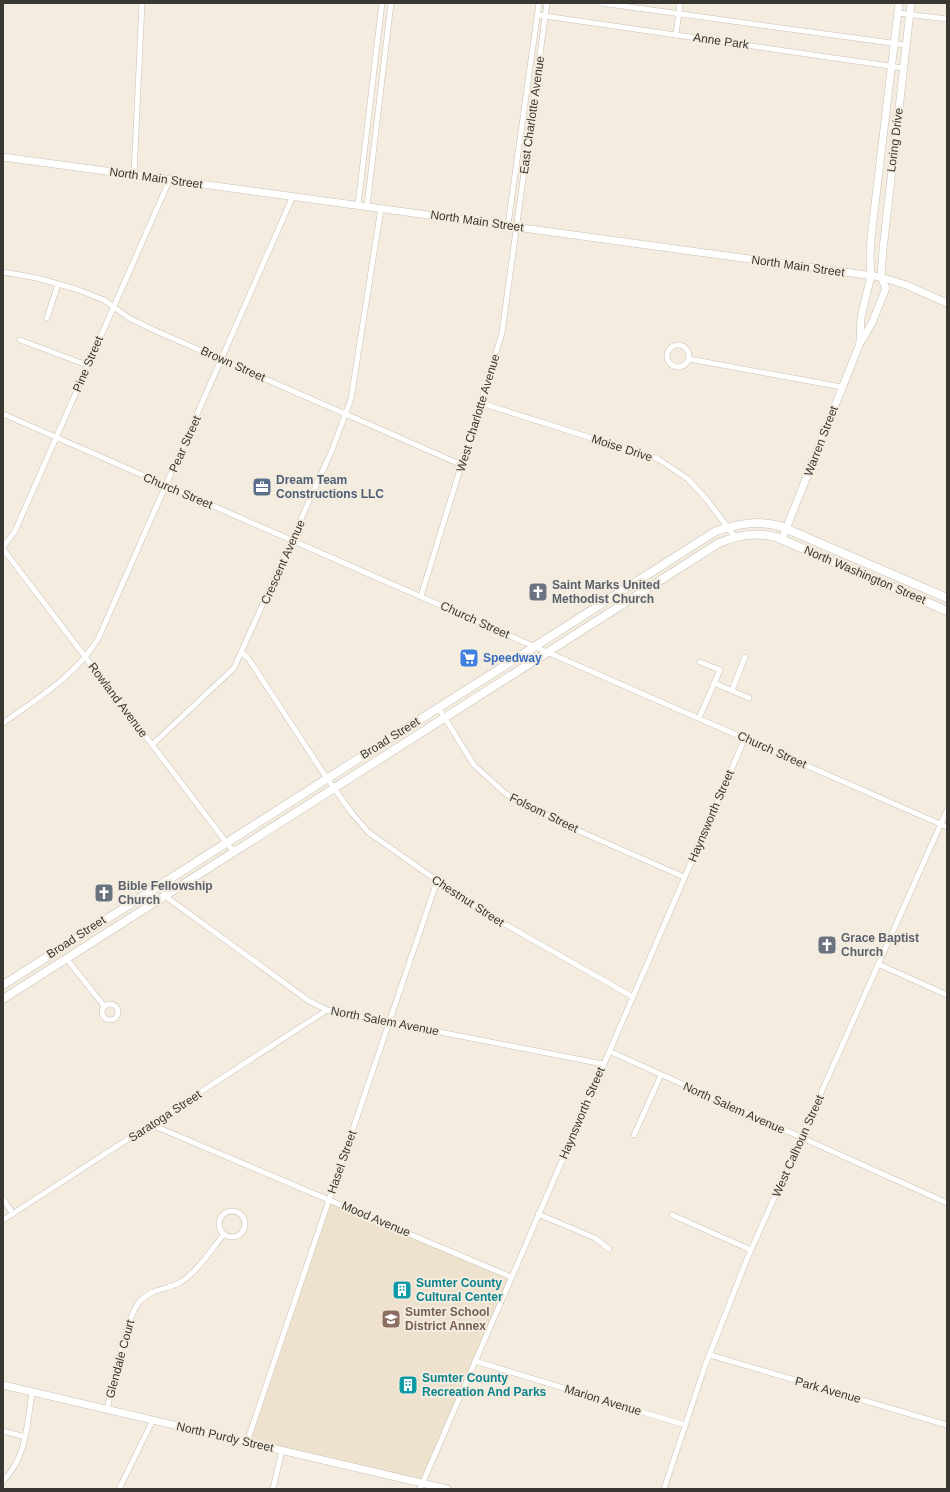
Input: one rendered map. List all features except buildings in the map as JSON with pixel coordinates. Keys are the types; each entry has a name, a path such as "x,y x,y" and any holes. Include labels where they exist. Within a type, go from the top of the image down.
{"main road":[{"name":"Broad Street","path":"3,985 710,534 744,523 761,522 787,529"},
{"name":"North Washington Street","path":"787,529 947,598"},
{"name":"Broad Street","path":"3,999 333,787 719,543 735,537 754,534 782,540"},
{"name":"North Washington Street","path":"782,540 947,611"}],"street":[{"path":"134,174 142,3"},
{"path":"358,205 382,3"},
{"path":"367,206 391,3"},
{"name":"East Charlotte Avenue","path":"508,225 539,3"},
{"name":"East Charlotte Avenue","path":"517,227 547,3"},
{"name":"Anne Park","path":"601,3 906,45"},
{"path":"676,35 680,3"},
{"name":"Loring Drive","path":"871,276 871,238 899,3"},
{"name":"Loring Drive","path":"881,277 882,250 911,3"},
{"path":"898,13 947,19"},
{"name":"Anne Park","path":"538,15 903,68"},
{"name":"North Main Street","path":"3,157 881,277 906,284 947,303"},
{"name":"Pine Street","path":"3,548 15,532 87,365 170,179"},
{"name":"Pear Street","path":"3,723 75,669 93,648 108,620 293,196"},
{"name":"Crescent Avenue","path":"152,745 224,680 234,668 293,540 346,414 355,371 381,208"},
{"name":"West Charlotte Avenue","path":"420,596 502,333 517,227"},
{"name":"Brown Street","path":"3,272 58,284 104,300 129,318 462,464"},
{"name":"Warren Street","path":"860,343 861,317 871,276"},
{"name":"Warren Street","path":"782,540 860,343 872,323 886,288 881,277"},
{"path":"47,318 58,284"},
{"path":"20,340 87,365"},
{"path":"681,345 688,350 689,359 684,365 675,366 668,360 668,351 672,347 681,345"},
{"path":"689,359 842,387"},
{"name":"Moise Drive","path":"481,403 658,459 688,479 707,500 735,537"},
{"name":"Church Street","path":"3,414 548,651 947,827"},
{"name":"Rowland Avenue","path":"3,548 233,851"},
{"path":"242,653 248,658 327,778"},
{"path":"732,690 745,657"},
{"path":"699,718 720,670 700,662"},
{"path":"714,683 749,698"},
{"name":"Folsom Street","path":"438,707 474,765 506,794 563,824 684,877"},
{"name":"Haynsworth Street","path":"421,1486 745,738"},
{"name":"Chestnut Street","path":"327,778 368,832 437,881 498,921 632,997"},
{"name":"West Calhoun Street","path":"664,1489 710,1355 751,1250 802,1139 947,810"},
{"name":"Hasel Street","path":"248,1442 437,881"},
{"name":"North Salem Avenue","path":"159,885 169,899 190,916 309,1001 327,1010 603,1064"},
{"path":"66,958 104,1006"},
{"path":"878,964 947,995"},
{"name":"Saratoga Street","path":"3,1220 152,1125 327,1010"},
{"name":"North Salem Avenue","path":"609,1051 947,1203"},
{"path":"634,1135 661,1075"},
{"name":"Mood Avenue","path":"152,1125 511,1277"},
{"path":"3,1199 13,1214"},
{"path":"231,1212 240,1214 245,1222 243,1231 238,1236 232,1237 224,1234 220,1224 223,1216 231,1212"},
{"path":"538,1214 595,1238 609,1249"},
{"path":"672,1214 751,1250"},
{"name":"Glendale Court","path":"107,1409 124,1340 136,1307 150,1293 177,1284 188,1277 224,1234"},
{"name":"Park Avenue","path":"710,1355 947,1425"},
{"name":"Marion Avenue","path":"475,1361 685,1425"},
{"name":"North Purdy Street","path":"3,1385 282,1450 421,1486 447,1489"},
{"path":"3,1481 17,1463 26,1437 32,1392"},
{"path":"119,1489 153,1420"},
{"path":"3,1431 26,1437"},
{"path":"273,1489 282,1450"}],"shaded area":[{"name":"Sumter School District Annex","path":"329,1200 511,1277 423,1483 247,1442"}],"place":[{"name":"Dream Team Constructions LLC","path":"262,487"},
{"name":"Saint Marks United Methodist Church","path":"538,592"},
{"name":"Speedway","path":"469,658"},
{"name":"Bible Fellowship Church","path":"104,893"},
{"name":"Grace Baptist Church","path":"827,945"},
{"name":"Sumter County Cultural Center","path":"402,1290"},
{"name":"Sumter School District Annex","path":"391,1319"},
{"name":"Sumter County Recreation And Parks","path":"408,1385"}]}
